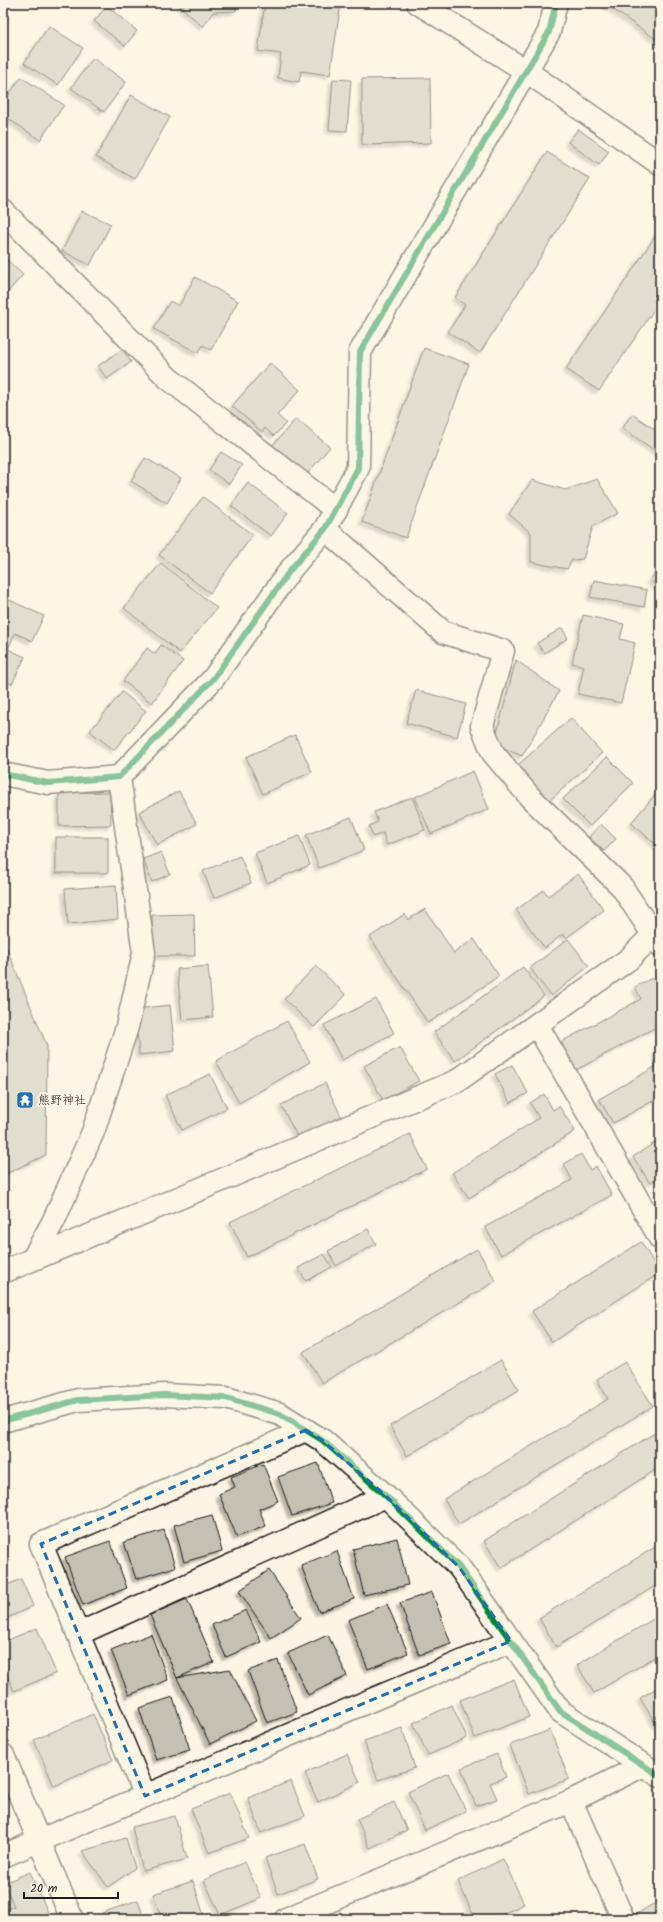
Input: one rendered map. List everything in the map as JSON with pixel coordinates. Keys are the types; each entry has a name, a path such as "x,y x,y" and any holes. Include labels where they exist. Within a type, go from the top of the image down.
{"street":[{"path":"418,3 526,71 660,164"},
{"path":"3,774 48,783 119,777 213,679 291,569 325,529 358,468 360,352 549,32 556,3"},
{"path":"3,211 168,378 336,510"},
{"path":"3,1272 34,1257 457,1081 657,939 622,887 530,797 493,753 482,726 503,651 444,632 325,529"},
{"path":"34,1257 54,1220 93,1132 127,1027 144,953 119,777"},
{"path":"537,1025 660,1238"},
{"path":"3,1421 78,1400 164,1394 226,1398 280,1414 322,1440 386,1496 459,1567 560,1711 652,1770"},
{"path":"145,1796 41,1544 306,1430"},
{"path":"78,1634 386,1496"},
{"path":"3,1856 511,1641"},
{"path":"3,1755 72,1919"},
{"path":"286,1919 571,1801 652,1770"},
{"path":"571,1801 623,1919"}],"highlighted area":[{"path":"306,1430 322,1440 386,1496 459,1567 511,1641 145,1796 41,1544"}],"building":[{"path":"181,3 237,3 236,11 213,12 203,27 180,6"},
{"path":"265,3 301,3 340,9 330,75 301,71 299,82 278,78 281,54 258,51"},
{"path":"604,3 660,3 660,42"},
{"path":"107,6 137,31 125,46 94,21"},
{"path":"49,26 83,48 58,85 24,63"},
{"path":"93,58 126,82 104,112 71,88"},
{"path":"21,77 64,105 40,140 3,115 3,103"},
{"path":"430,78 431,143 362,145 362,79"},
{"path":"333,79 351,80 347,131 329,130"},
{"path":"131,95 170,117 135,179 96,157"},
{"path":"578,129 609,151 599,165 568,142"},
{"path":"547,152 590,179 480,353 448,332 465,305 455,298"},
{"path":"82,211 111,224 90,265 62,251"},
{"path":"660,229 660,301 599,391 566,369"},
{"path":"3,256 23,275 3,297"},
{"path":"195,277 238,301 211,350 203,345 198,353 154,329 170,301 179,306"},
{"path":"424,348 469,364 406,538 362,522"},
{"path":"122,349 131,362 107,379 98,366"},
{"path":"270,363 300,390 277,415 286,423 274,436 265,428 262,432 232,406"},
{"path":"632,414 660,433 660,454 622,428"},
{"path":"296,419 330,447 306,475 272,446"},
{"path":"221,452 242,465 229,484 209,470"},
{"path":"145,458 181,478 167,503 131,481"},
{"path":"597,479 618,513 593,526 583,559 572,560 567,569 531,562 531,533 509,514 532,480 565,490"},
{"path":"248,483 288,513 271,536 231,506"},
{"path":"203,497 253,535 210,593 159,555"},
{"path":"161,563 217,608 180,653 124,608"},
{"path":"660,567 660,588 650,580"},
{"path":"594,580 647,590 644,607 590,597"},
{"path":"3,597 44,616 32,641 15,633 8,649 25,657 12,684 3,680"},
{"path":"583,615 624,624 620,639 635,643 621,703 578,694 584,666 572,663"},
{"path":"562,628 568,638 544,653 537,643"},
{"path":"161,645 183,661 152,703 123,681 147,648 155,654"},
{"path":"516,660 559,691 522,756 494,744"},
{"path":"416,690 466,704 457,737 406,723"},
{"path":"122,692 146,711 114,750 90,731"},
{"path":"571,718 602,753 549,801 518,765"},
{"path":"295,735 312,772 263,794 246,757"},
{"path":"607,757 633,783 590,826 563,799"},
{"path":"473,771 489,809 431,834 415,797"},
{"path":"660,789 660,848 631,823"},
{"path":"179,791 197,824 157,845 139,812"},
{"path":"110,792 111,825 59,826 59,793"},
{"path":"412,797 425,830 387,845 383,833 373,837 369,826 378,822 374,812"},
{"path":"351,817 364,850 319,868 306,835"},
{"path":"601,824 616,839 604,851 589,837"},
{"path":"299,836 310,865 267,883 255,853"},
{"path":"56,837 108,837 108,873 56,873"},
{"path":"161,852 170,874 152,882 143,859"},
{"path":"240,856 251,883 214,898 203,871"},
{"path":"578,874 604,910 566,938 563,934 545,948 516,910 544,890 548,896"},
{"path":"116,885 118,919 68,924 65,889"},
{"path":"425,909 454,953 474,939 499,976 428,1023 370,937 405,914 408,920"},
{"path":"194,914 195,956 152,956 152,915"},
{"path":"568,939 589,966 551,996 530,968"},
{"name":"熊野神社","path":"3,942 47,1046 46,1155 3,1175"},
{"path":"208,966 213,1017 182,1020 177,969"},
{"path":"316,966 346,995 314,1027 284,999"},
{"path":"523,967 544,996 455,1061 434,1032"},
{"path":"652,978 658,990 660,989 660,1025 576,1070 561,1042 641,999 635,987"},
{"path":"376,999 394,1033 342,1060 324,1025"},
{"path":"170,1005 175,1051 139,1055 135,1009"},
{"path":"287,1021 310,1062 239,1103 216,1061"},
{"path":"400,1047 419,1081 383,1100 364,1066"},
{"path":"660,1050 660,1061 655,1052"},
{"path":"660,1064 660,1097 613,1123 599,1099"},
{"path":"512,1065 528,1093 510,1103 495,1074"},
{"path":"210,1074 227,1108 182,1130 165,1095"},
{"path":"325,1083 342,1118 299,1140 281,1105"},
{"path":"544,1094 553,1110 559,1106 575,1131 469,1198 452,1173 539,1118 530,1103"},
{"path":"410,1134 427,1169 247,1257 230,1222"},
{"path":"660,1139 660,1176 650,1183 633,1157"},
{"path":"581,1154 590,1170 596,1166 612,1195 501,1255 485,1227 572,1180 564,1164"},
{"path":"368,1229 376,1244 336,1266 328,1251"},
{"path":"641,1242 660,1273 552,1342 532,1311"},
{"path":"477,1249 496,1281 322,1383 303,1352"},
{"path":"324,1254 332,1267 306,1281 298,1268"},
{"path":"501,1360 519,1390 407,1456 390,1426"},
{"path":"625,1362 653,1406 459,1524 444,1499 608,1399 597,1379"},
{"path":"656,1432 660,1439 660,1467 501,1568 484,1541"},
{"path":"318,1463 332,1503 292,1516 278,1477"},
{"path":"263,1464 278,1501 259,1509 266,1526 237,1537 219,1494 235,1487 231,1477"},
{"path":"212,1515 222,1551 184,1562 174,1525"},
{"path":"164,1530 175,1567 136,1579 124,1542"},
{"path":"397,1538 408,1585 364,1595 353,1549"},
{"path":"110,1541 127,1588 83,1605 65,1557"},
{"path":"660,1544 660,1583 556,1647 539,1618"},
{"path":"337,1551 354,1599 319,1612 301,1565"},
{"path":"269,1570 301,1618 271,1638 239,1591"},
{"path":"21,1579 33,1606 3,1620 3,1587"},
{"path":"432,1592 451,1644 419,1655 400,1603"},
{"path":"187,1599 214,1662 177,1678 150,1615"},
{"path":"387,1604 408,1653 368,1669 348,1620"},
{"path":"246,1610 261,1642 226,1657 212,1625"},
{"path":"660,1615 660,1654 594,1693 577,1665"},
{"path":"37,1628 56,1673 14,1691 3,1666 3,1642"},
{"path":"151,1634 168,1680 129,1695 111,1650"},
{"path":"328,1635 347,1676 308,1695 288,1653"},
{"path":"278,1660 297,1712 267,1723 248,1671"},
{"path":"230,1669 256,1721 210,1744 177,1678"},
{"path":"514,1679 529,1717 475,1738 460,1700"},
{"path":"660,1686 660,1725 657,1726 640,1698"},
{"path":"173,1697 190,1750 156,1760 139,1708"},
{"path":"452,1705 467,1738 428,1755 413,1723"},
{"path":"93,1714 113,1760 54,1786 34,1740"},
{"path":"402,1728 415,1768 378,1780 364,1741"},
{"path":"550,1730 569,1779 529,1794 510,1745"},
{"path":"347,1754 360,1782 318,1802 305,1773"},
{"path":"497,1754 506,1777 490,1783 497,1799 476,1806 461,1768"},
{"path":"448,1773 466,1811 425,1830 408,1792"},
{"path":"291,1781 305,1816 261,1833 248,1798"},
{"path":"230,1793 249,1838 209,1853 191,1809"},
{"path":"394,1802 407,1830 370,1848 357,1819"},
{"path":"175,1816 187,1859 143,1871 132,1827"},
{"path":"126,1838 135,1868 108,1887 82,1851"},
{"path":"305,1844 318,1879 278,1894 265,1858"},
{"path":"503,1859 524,1904 492,1919 475,1919 458,1881"},
{"path":"245,1862 261,1898 220,1915 204,1880"},
{"path":"30,1872 51,1919 3,1919 3,1911 14,1906 4,1883"},
{"path":"193,1881 205,1919 162,1919 153,1894"},
{"path":"138,1900 144,1919 104,1919 102,1913"},
{"path":"657,1902 660,1909 660,1919 628,1919"},
{"path":"405,1915 406,1919 394,1919"}],"cycle path":[{"path":"3,774 48,783 119,777 213,679 291,569 325,529 358,468 360,352 549,32 556,3"},
{"path":"3,1421 78,1400 164,1395 226,1398 280,1414 322,1440 386,1496 459,1567 560,1711 660,1776"}],"place":[{"name":"熊野神社","path":"25,1100"}]}
